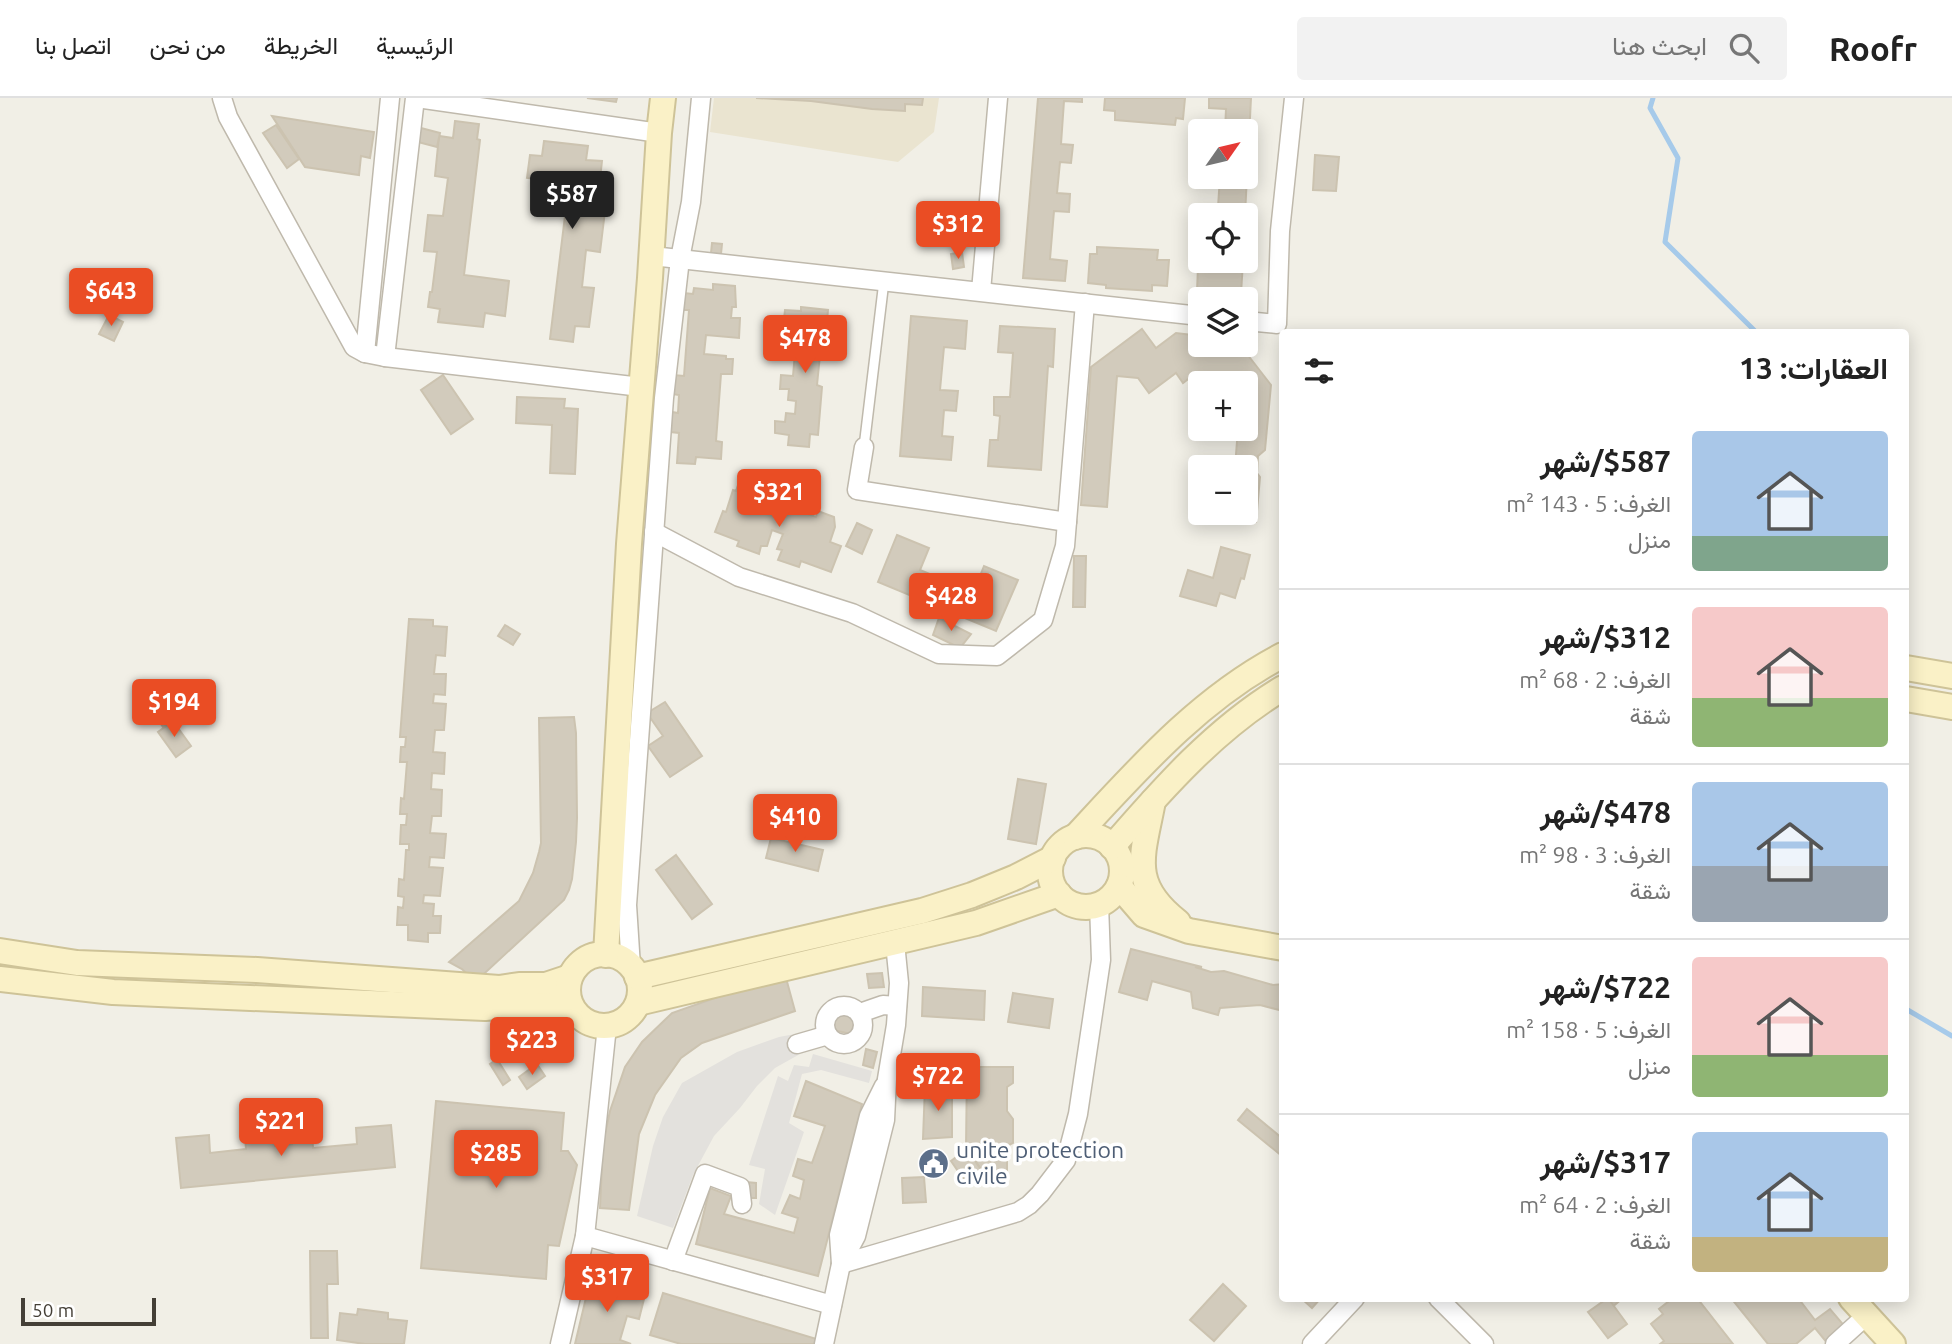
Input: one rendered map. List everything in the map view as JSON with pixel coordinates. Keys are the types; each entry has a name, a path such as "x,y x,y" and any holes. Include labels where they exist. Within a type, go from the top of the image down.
{"street":[{"path":"222,98 228,117 354,347 365,353 385,357 641,387"},
{"path":"365,353 390,98"},
{"path":"385,357 416,98 659,133"},
{"path":"606,955 629,544 663,98"},
{"path":"634,972 620,958 606,955 582,961 570,977 568,987 571,1006 584,1020 607,1026 629,1017 638,1003 640,992 634,972 626,905 664,398 680,260 691,202 701,98"},
{"path":"981,291 998,98"},
{"path":"1258,322 1277,324 1280,231 1294,98"},
{"path":"652,257 1188,315"},
{"path":"654,532 739,577 852,613 939,654 997,656 1043,620 1065,546 1086,303"},
{"path":"864,447 857,490 1067,523"},
{"path":"1075,837 1194,715 1237,681 1279,657"},
{"path":"1909,669 1952,676"},
{"path":"1112,847 1196,755 1242,716 1279,691"},
{"path":"1909,700 1952,707"},
{"path":"1153,800 1144,852 1145,883 1152,898 1163,911 1189,931"},
{"path":"1087,835 1098,837 1112,847 1122,863 1119,886 1113,896 1092,907 1080,907 1069,903 1059,894 1053,886 1051,874 1053,858 1064,842 1087,835"},
{"path":"634,972 922,911 972,895 1053,858"},
{"path":"1119,886 1144,915 1189,931 1279,947"},
{"path":"638,1003 976,923 1059,894"},
{"path":"841,1264 1018,1212 1040,1194 1066,1160 1077,1114 1101,960 1099,904"},
{"path":"824,1344 841,1264 856,1237 885,1120 887,1079 896,1025 898,983 895,943"},
{"path":"0,951 77,963 257,970 499,988 546,985 570,977"},
{"path":"0,979 113,992 485,1008 516,1005 571,1006"},
{"path":"860,1013 883,1004 897,1006"},
{"path":"842,1006 860,1013 863,1024 856,1040 838,1043 828,1035 825,1023 830,1011 842,1006"},
{"path":"560,1344 585,1236 607,1026"},
{"path":"797,1044 828,1035"},
{"path":"673,1261 705,1174 740,1187 742,1204"},
{"path":"585,1236 832,1305"},
{"path":"1312,1344 1351,1302"},
{"path":"1442,1302 1484,1344"},
{"path":"1835,1344 1859,1307 1893,1344"}],"lane":[{"path":"864,447 884,281"}],"shaded area":[{"path":"714,98 939,98 934,132 898,162 710,132"},
{"path":"795,1034 800,1054 775,1068 714,1136 693,1175 673,1228 637,1216 653,1146 663,1117 682,1083 737,1052"},
{"path":"813,1054 872,1071 869,1083 821,1070 802,1074 789,1123 804,1132 775,1215 759,1204 765,1169 749,1165 778,1076 788,1081 794,1065 809,1067"}],"building":[{"path":"587,98 617,98 616,102"},
{"path":"756,98 923,98 922,105 905,104 905,111"},
{"path":"1038,98 1082,98 1082,102 1064,101 1061,144 1073,145 1071,163 1060,162 1057,193 1070,194 1069,212 1054,211 1050,259 1067,261 1065,281 1023,278"},
{"path":"1105,98 1185,98 1183,119 1176,118 1175,125 1115,120 1115,111 1104,110"},
{"path":"1209,98 1251,98 1250,119 1226,119 1226,109 1209,108"},
{"path":"272,116 374,132 370,158 361,156 359,175 305,167"},
{"path":"455,121 479,124 477,139 480,140 464,275 509,281 505,316 485,313 483,327 438,322 440,309 428,307 437,252 424,251 428,215 443,216 448,178 435,176 439,136 453,138"},
{"path":"276,125 299,159 287,168 263,133"},
{"path":"421,128 440,133 437,147 418,142"},
{"path":"544,141 588,146 586,160 602,161 593,210 605,211 600,252 586,250 582,287 594,288 589,327 575,326 573,342 550,339 569,183 527,178 530,155 542,156"},
{"path":"1315,155 1339,157 1336,191 1313,190"},
{"path":"1219,189 1246,189 1246,203 1218,203"},
{"path":"712,243 722,244 721,254 711,253"},
{"path":"1097,247 1158,250 1157,260 1169,260 1167,286 1152,285 1152,291 1106,288 1106,285 1088,283 1090,254 1097,254"},
{"path":"962,252 964,267 953,269 951,254"},
{"path":"1198,273 1242,273 1241,287 1197,287"},
{"path":"713,284 735,286 736,307 732,307 731,318 740,318 739,338 706,335 704,354 733,359 732,374 721,374 716,441 722,442 721,459 696,457 695,464 677,463 679,433 671,432 672,412 678,413 679,395 672,394 674,375 684,376 689,310 682,310 684,293 693,294 694,288 713,290"},
{"path":"801,307 828,310 826,332 833,333 832,346 821,345 817,385 822,387 818,435 810,434 809,447 788,445 789,435 775,433 775,421 785,422 786,413 795,414 796,401 788,400 789,389 780,389 781,375 793,376 797,329 783,328 785,310 801,311"},
{"path":"109,315 123,322 114,341 99,334"},
{"path":"911,316 967,321 965,349 944,347 940,390 958,391 956,411 944,410 942,436 953,437 951,460 900,456"},
{"path":"1000,326 1055,329 1053,367 1048,366 1041,470 988,466 990,440 998,440 1000,416 994,415 994,397 1010,397 1013,353 998,352"},
{"path":"1142,329 1156,348 1176,333 1188,334 1188,357 1249,357 1271,385 1265,450 1258,456 1236,455 1237,441 1258,441 1258,371 1188,371 1188,379 1183,383 1176,373 1149,393 1138,378 1117,376 1107,507 1081,505 1091,367"},
{"path":"443,375 473,419 451,434 421,390"},
{"path":"517,397 565,399 564,408 578,409 575,474 550,473 552,425 516,423"},
{"path":"739,482 762,491 760,496 816,517 818,511 834,517 835,527 830,542 841,546 831,572 801,561 799,567 778,560 782,550 777,549 783,534 772,530 767,546 761,546 759,554 737,546 739,541 715,532"},
{"path":"857,523 872,530 862,554 846,546"},
{"path":"897,535 929,548 920,570 956,585 959,579 976,586 984,566 1018,580 996,631 878,582"},
{"path":"1221,547 1250,555 1244,579 1241,578 1235,598 1220,593 1216,606 1180,596 1188,570 1213,578"},
{"path":"1074,556 1086,556 1085,607 1073,607"},
{"path":"939,618 971,634 960,648 933,635"},
{"path":"409,619 433,620 433,626 447,627 445,656 436,655 434,674 446,674 445,695 434,694 433,703 446,704 444,730 435,730 433,752 445,753 444,774 432,773 431,789 442,790 441,816 432,816 430,833 446,834 444,858 430,857 429,867 443,868 440,896 424,895 423,903 434,904 433,916 441,916 440,933 428,933 428,942 408,940 408,925 397,925 398,907 403,908 404,897 398,896 399,879 404,880 406,850 409,850 409,844 400,844 401,825 406,825 407,814 400,814 407,762 400,762 401,747 405,747 406,737 400,737"},
{"path":"505,625 520,634 513,645 498,636"},
{"path":"665,702 702,756 670,777 648,746 663,736 647,713"},
{"path":"163,709 171,721 163,727 155,715"},
{"path":"574,717 577,818 569,890 564,900 475,982 462,969 449,962 519,901 533,873 539,852 539,718"},
{"path":"173,721 191,746 176,757 158,732"},
{"path":"1018,779 1046,784 1036,844 1008,839"},
{"path":"771,838 823,850 818,871 766,858"},
{"path":"676,855 712,904 692,919 656,870"},
{"path":"1131,949 1202,967 1195,967 1211,972 1224,971 1279,984 1279,1010 1260,1005 1220,1008 1218,1015 1193,1008 1191,992 1152,981 1147,1000 1119,992"},
{"path":"882,973 884,987 869,988 867,974"},
{"path":"786,978 795,1011 702,1043 681,1058 655,1095 639,1134 629,1210 600,1208 603,1143 610,1111 625,1067 642,1042 672,1013 746,987"},
{"path":"923,987 985,991 984,1020 922,1016"},
{"path":"1013,993 1053,999 1049,1028 1008,1022"},
{"path":"837,1012 856,1018 851,1034 833,1030"},
{"path":"866,1049 877,1052 873,1068 863,1065"},
{"path":"497,1059 510,1080 503,1085 490,1064"},
{"path":"537,1064 545,1076 527,1089 519,1077"},
{"path":"967,1067 1013,1067 1013,1083 1007,1087 1007,1111 1013,1119 1013,1143 1007,1146 1007,1183 991,1183 966,1148"},
{"path":"806,1081 862,1104 818,1276 696,1244 710,1188 731,1196 724,1214 794,1233 798,1218 782,1213 790,1195 800,1199 804,1180 793,1176 798,1159 812,1163 825,1126 794,1116"},
{"path":"925,1086 952,1088 952,1137 923,1139"},
{"path":"436,1101 564,1113 561,1151 568,1151 577,1165 559,1246 548,1245 546,1279 421,1268"},
{"path":"1247,1109 1279,1136 1279,1154 1238,1120"},
{"path":"391,1125 395,1167 181,1188 176,1138 209,1135 210,1153 246,1149 245,1137 274,1134 275,1146 292,1144 291,1134 312,1132 313,1148 357,1144 356,1128"},
{"path":"967,1149 988,1180 981,1184 974,1174 964,1180 951,1161"},
{"path":"924,1177 926,1202 903,1203 902,1178"},
{"path":"746,1182 756,1183 756,1198 746,1198"},
{"path":"310,1251 337,1251 338,1284 327,1284 328,1338 311,1338"},
{"path":"590,1281 645,1295 639,1319 627,1316 620,1340 631,1344 575,1344"},
{"path":"1223,1284 1246,1306 1214,1341 1190,1320"},
{"path":"663,1293 820,1340 818,1344 681,1344 650,1335"},
{"path":"1305,1302 1317,1302 1312,1308"},
{"path":"1602,1302 1611,1302 1627,1324 1608,1338 1588,1312"},
{"path":"1606,1302 1618,1302 1611,1308"},
{"path":"1668,1302 1700,1302 1733,1344 1660,1344 1664,1341 1651,1324 1663,1314 1659,1309"},
{"path":"1734,1302 1801,1302 1815,1320 1830,1309 1847,1329 1828,1344 1815,1328 1796,1344 1768,1344"},
{"path":"358,1309 388,1313 388,1319 407,1321 404,1344 365,1344 337,1340 340,1313 357,1315"}],"waterway":[{"path":"1653,98 1650,108 1678,158 1665,242 1753,329"},
{"path":"1909,1011 1952,1036"}],"place":[{"name":"unite protection civile","path":"933,1163"}]}
